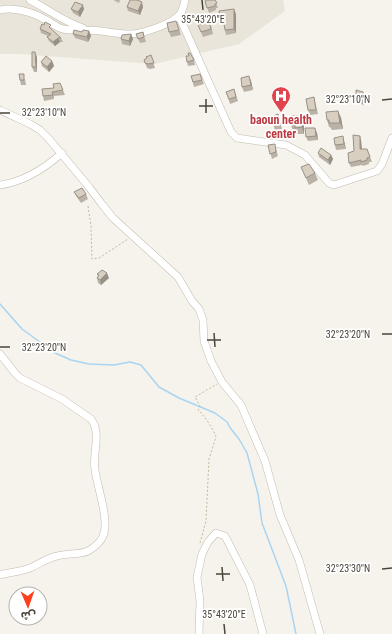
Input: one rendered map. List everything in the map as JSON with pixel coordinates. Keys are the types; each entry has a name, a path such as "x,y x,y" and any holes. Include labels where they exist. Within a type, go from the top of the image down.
{"street":[{"path":"30,0 71,24 86,30"},
{"path":"0,10 33,13 45,19 52,25 64,29 140,34 154,29 179,16 185,0"},
{"path":"179,16 231,132 237,138 286,144 311,160 329,183 334,185 377,171 382,164 392,138"},
{"path":"0,110 40,130 62,153 113,218 178,277 192,301 199,309 203,320 204,341 211,361 222,382 241,405 265,461 280,515 300,560 320,634"},
{"path":"0,185 12,182 47,166 62,153"},
{"path":"0,354 20,378 62,399 91,419 94,423 96,435 94,469 105,529 100,540 87,552 59,555 45,559 30,568 19,572 0,575"},
{"path":"199,634 200,601 197,577 202,554 208,542 216,533 225,536 250,585 263,634"}],"path":[{"path":"88,206 91,226 92,259 98,258 132,236"},
{"path":"199,546 206,521 209,459 216,437 212,428 202,413 198,410 200,406 195,397 222,382"}],"shaded area":[{"path":"0,0 283,0 285,11 239,44 154,64 0,54"}],"building":[{"path":"130,0 142,2 138,11 127,7"},
{"path":"206,0 215,0 217,3 215,6 207,8"},
{"path":"75,2 83,5 78,12 71,9"},
{"path":"234,9 234,29 225,30 223,18 220,19 219,11"},
{"path":"176,21 179,30 169,32 167,23"},
{"path":"209,21 211,29 201,32 198,25"},
{"path":"45,22 51,25 49,27 61,38 58,38 53,42 47,37 51,34 40,29 42,24 44,25"},
{"path":"74,30 82,32 83,30 89,31 87,37 73,34"},
{"path":"143,32 144,37 138,39 136,34"},
{"path":"131,34 129,41 121,39 122,35"},
{"path":"32,52 35,52 36,67 32,67"},
{"path":"188,53 190,53 194,60 187,62 186,56 189,56"},
{"path":"151,55 154,63 145,63 144,60 147,58 146,57"},
{"path":"46,56 52,61 47,67 41,62"},
{"path":"19,74 24,74 24,80 20,80"},
{"path":"200,74 202,80 193,82 191,76"},
{"path":"249,76 251,85 242,87 241,78"},
{"path":"60,83 63,90 52,92 53,95 43,96 42,89 54,88 53,84"},
{"path":"234,89 236,97 229,99 226,92"},
{"path":"356,90 363,92 363,100 356,99"},
{"path":"314,97 316,110 308,110 306,99"},
{"path":"338,111 340,123 329,123 326,112"},
{"path":"278,114 280,124 274,126 271,117"},
{"path":"291,116 302,116 302,127 295,128 295,125 291,125"},
{"path":"305,128 315,128 316,136 306,137"},
{"path":"353,135 360,136 360,149 367,149 370,157 367,158 367,160 349,163 348,153 354,151"},
{"path":"343,136 344,144 335,145 334,138"},
{"path":"275,144 276,152 270,154 268,145"},
{"path":"321,148 331,155 328,160 318,153"},
{"path":"309,164 315,173 306,178 301,167"},
{"path":"82,188 86,194 79,198 74,192"},
{"path":"102,270 107,273 100,280 97,278 99,275 97,274"}],"waterway":[{"path":"0,304 22,329 55,353 71,360 89,364 114,365 130,362 141,365 159,387 179,398 215,413 227,422 247,453 258,494 262,523 286,586 296,634"}],"place":[{"name":"baoun health center","path":"281,113"}]}
